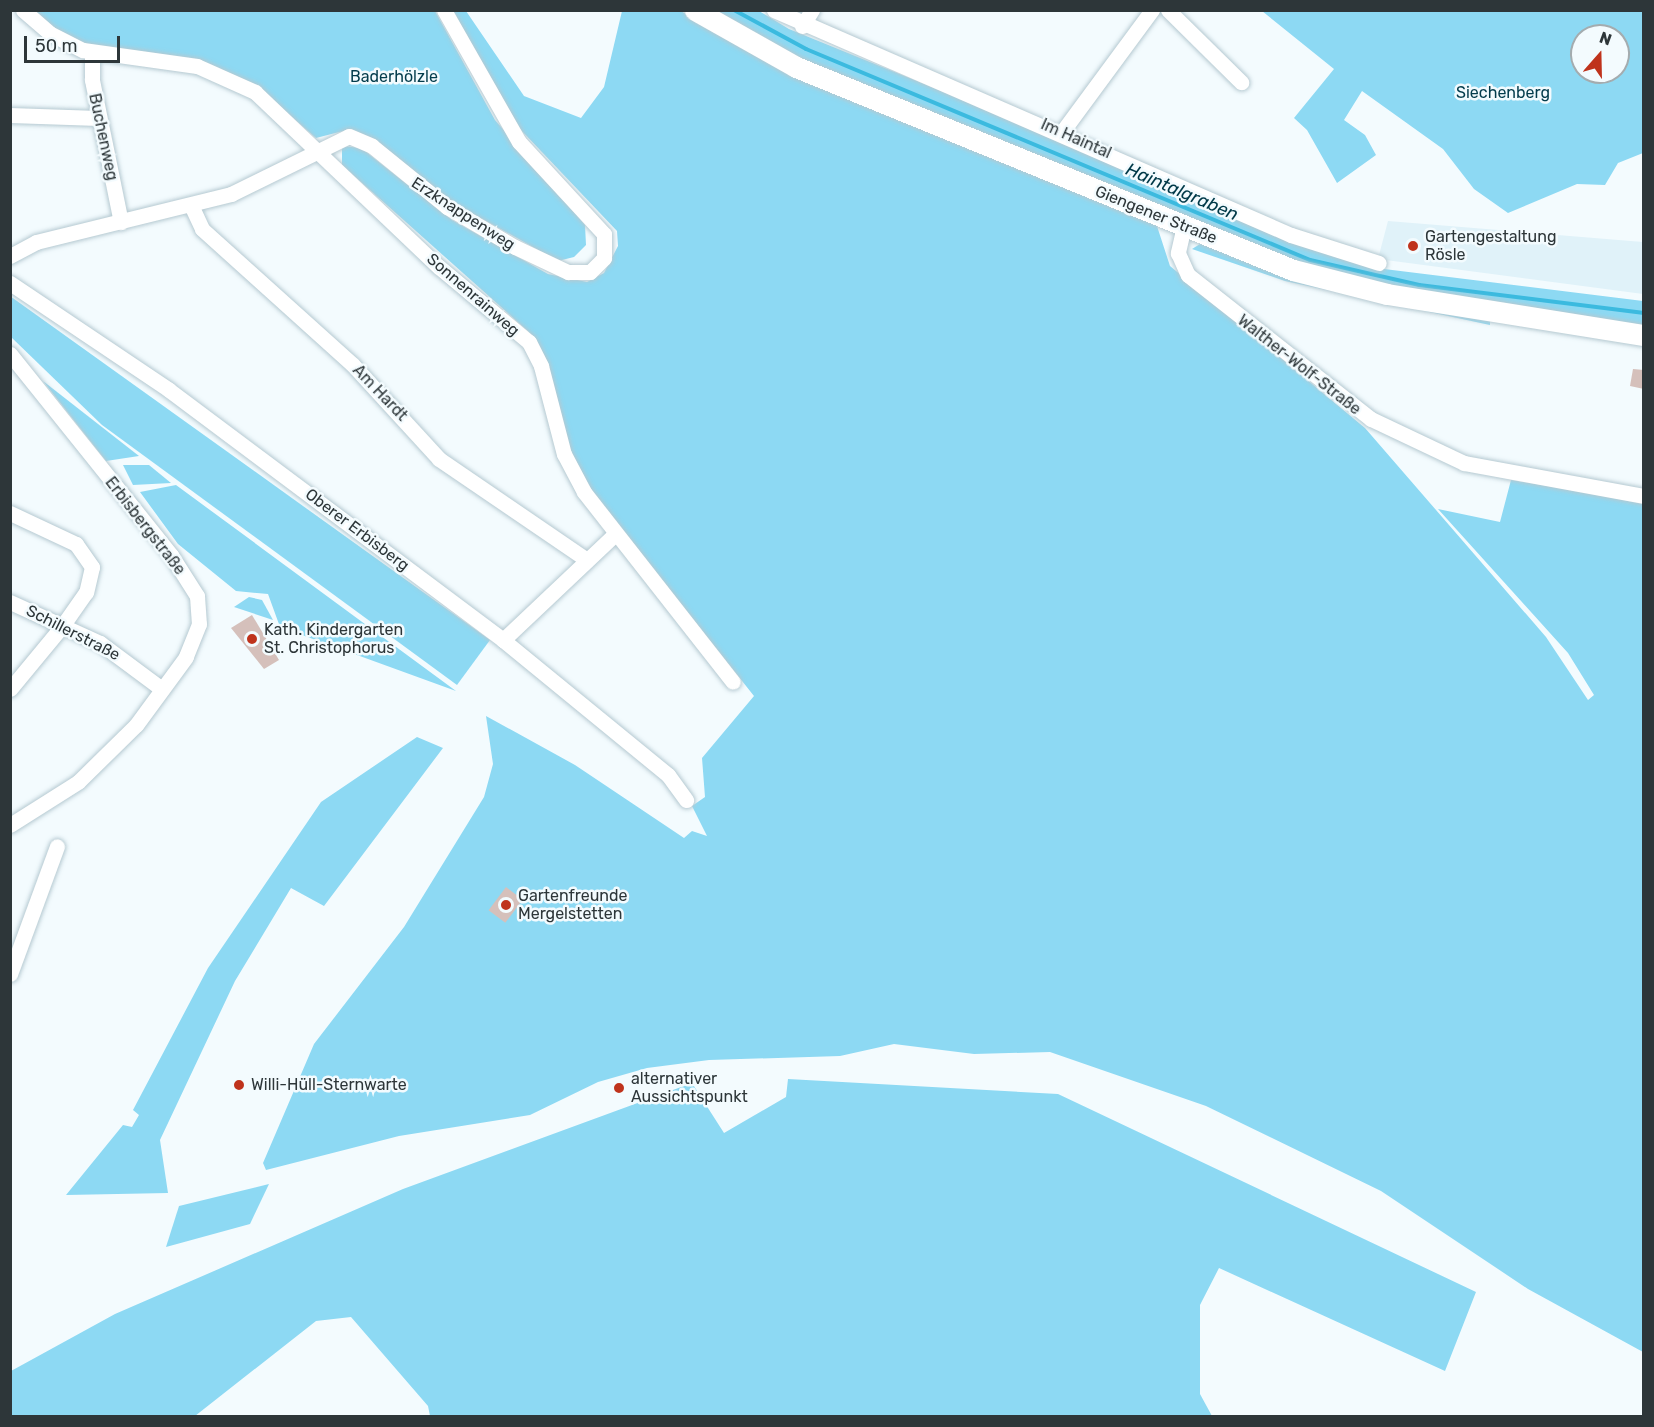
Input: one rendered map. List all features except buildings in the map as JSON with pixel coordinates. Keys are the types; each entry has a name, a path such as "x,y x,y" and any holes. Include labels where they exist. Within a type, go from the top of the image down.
{"main road":[{"name":"Giengener Straße","path":"695,10 796,67 1284,267 1358,288 1644,335"}],"street":[{"name":"Sonnenrainweg","path":"23,10 61,40 92,52 181,63 227,77 267,101 439,267 528,342 541,366 567,460 613,536 733,682"},
{"name":"Erzknappenweg","path":"10,256 36,242 191,205 243,189 339,137 360,139 447,207 528,254 576,274 600,264 607,246 604,234 519,142 444,10"},
{"name":"Im Haintal","path":"774,10 802,26 1062,132 1291,235 1379,263"},
{"path":"802,26 812,10"},
{"path":"1062,132 1152,10"},
{"path":"1168,10 1241,82"},
{"name":"Buchenweg","path":"92,52 98,118 121,222"},
{"path":"10,115 98,118"},
{"name":"Am Hardt","path":"191,205 202,229 353,365 439,459 587,560"},
{"name":"Walther-Wolf-Straße","path":"1184,226 1178,253 1188,275 1319,383 1378,424 1464,463 1644,496"},
{"name":"Oberer Erbisberg","path":"10,283 169,390 502,640 668,775 686,800"},
{"name":"Erbisbergstraße","path":"10,354 171,555 197,596 199,624 186,657 94,769 49,805 10,825"},
{"path":"10,513 76,544 92,567 86,592 63,626 10,689"},
{"path":"502,640 613,536"},
{"name":"Schillerstraße","path":"10,602 63,626 131,663 162,689"},
{"path":"10,974 57,846"}],"shaded area":[{"path":"1388,221 1643,242 1643,294 1378,259"}],"green space":[{"name":"Baderhölzle","path":"30,11 435,11 495,120 585,225 586,245 574,257 558,261 445,198 351,129 316,138 260,89 74,42"},
{"path":"452,11 466,11 524,96 581,118 604,87 622,11 681,11 714,32 1156,223 1170,266 1365,428 1546,637 1588,700 1594,695 1568,653 1438,509 1500,522 1511,480 1643,501 1643,1352 1528,1289 1381,1191 1206,1106 1050,1052 974,1054 894,1044 840,1056 709,1060 647,1068 598,1082 530,1115 399,1136 266,1170 263,1163 314,1044 404,927 484,797 493,764 486,716 575,765 684,838 692,831 707,836 692,806 705,797 702,758 754,696 588,487 568,450 529,332 342,165 342,146 361,148 452,220 548,274 587,282 604,273 618,246 617,231 520,129"},
{"path":"708,11 759,11 789,29 1376,268 1643,301 1643,329 1325,274 786,54"},
{"name":"Siechenberg","path":"1262,11 1643,11 1643,153 1618,163 1605,185 1577,184 1508,213 1474,189 1443,149 1362,91 1344,120 1365,135 1376,155 1337,183 1307,130 1294,118 1334,69"},
{"path":"1200,244 1490,318 1490,325 1285,281 1192,249"},
{"path":"10,296 490,640 457,685 102,425 11,337"},
{"path":"43,381 139,456 106,461"},
{"path":"123,465 149,465 171,483 133,485"},
{"path":"176,485 456,691 280,627 268,594 236,591 178,544 140,492"},
{"path":"249,597 262,600 273,620 234,607"},
{"path":"417,737 443,748 324,906 291,888 235,981 160,1140 168,1193 66,1195 123,1125 132,1127 139,1115 133,1110 208,968 321,802"},
{"path":"788,1079 1058,1094 1476,1292 1445,1371 1219,1268 1200,1305 1200,1394 1212,1416 430,1416 428,1406 351,1317 316,1321 195,1416 11,1416 11,1371 115,1314 403,1189 692,1083 724,1133 786,1097"},
{"path":"269,1184 250,1224 166,1247 179,1206"}],"waterway":[{"name":"Haintalgraben","path":"734,10 806,49 1310,260 1419,285 1644,313"}],"place":[{"name":"Gartengestaltung Rösle","path":"1413,246"},
{"name":"Kath. Kindergarten St. Christophorus","path":"252,639"},
{"name":"Gartenfreunde Mergelstetten","path":"506,905"},
{"name":"Willi-Hüll-Sternwarte","path":"239,1085"},
{"name":"alternativer Aussichtspunkt","path":"619,1088"}]}
